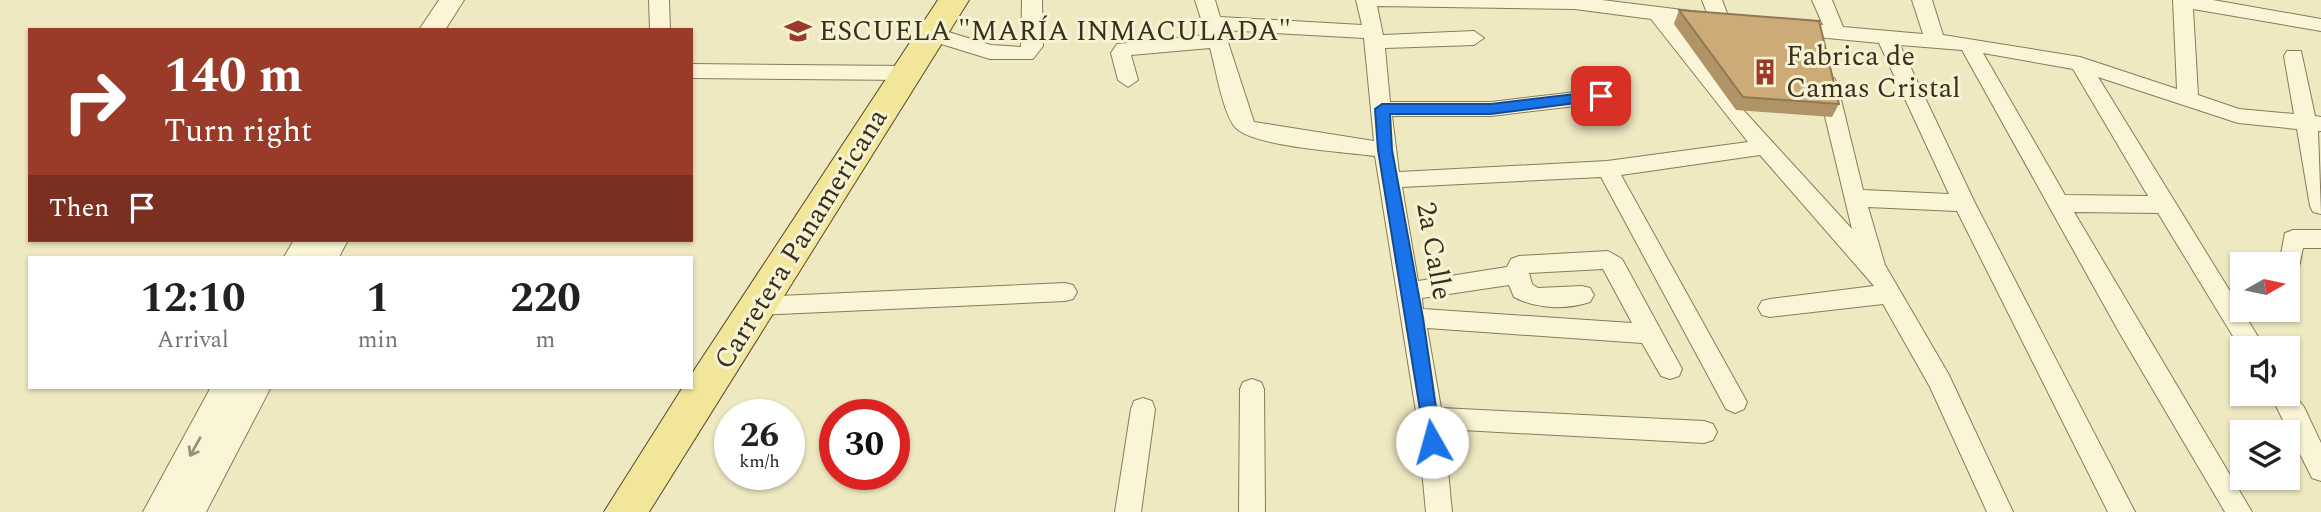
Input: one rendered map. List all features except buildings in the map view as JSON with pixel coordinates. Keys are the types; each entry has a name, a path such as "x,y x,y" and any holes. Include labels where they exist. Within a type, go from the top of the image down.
{"main road":[{"name":"Carretera Panamericana","path":"625,512 954,0"}],"street":[{"path":"433,28 452,0"},
{"path":"453,28 471,0"},
{"path":"659,0 660,28"},
{"path":"932,34 990,51 1026,54 1033,46 1032,0"},
{"path":"1205,0 1241,120 1247,127 1259,132 1385,150"},
{"path":"1366,0 1576,3 1647,9 1744,23"},
{"name":"2a Calle","path":"1366,0 1373,37 1385,150 1430,418 1439,512"},
{"path":"1712,0 1720,21"},
{"path":"1822,0 1854,198 1876,270 1940,382 2000,512"},
{"path":"1922,0 1935,42"},
{"path":"2188,102 2183,1 2321,25"},
{"path":"1647,9 1764,147 1876,270"},
{"path":"1769,26 1968,44 2080,64 2150,85 2188,102 2238,116 2313,123"},
{"path":"1128,80 1121,53 1124,49 1214,32 1474,38"},
{"path":"1886,38 1964,203 2122,512"},
{"path":"1968,44 2239,512"},
{"path":"2294,56 2313,123 2321,206"},
{"path":"2080,64 2246,336"},
{"path":"693,71 907,73"},
{"path":"1382,109 1491,109 1601,96"},
{"path":"1391,180 1607,169 1764,147"},
{"path":"1607,169 1735,402"},
{"path":"1854,198 1964,203"},
{"path":"2059,203 2164,205"},
{"path":"2292,252 2293,239 2321,239"},
{"path":"1582,295 1535,297 1522,290 1517,275 1519,264 1608,260 1614,265 1648,334 1670,369"},
{"path":"1410,291 1517,275"},
{"path":"757,306 1065,292"},
{"path":"1770,308 1888,294"},
{"path":"1415,318 1648,334"},
{"path":"160,512 227,389"},
{"path":"188,512 254,389"},
{"path":"1252,389 1252,512"},
{"path":"2289,406 2321,470"},
{"path":"1128,512 1143,409"},
{"path":"1430,418 1704,432"}],"place":[{"name":"ESCUELA \"MARÍA INMACULADA\"","path":"798,31"},
{"name":"Fabrica de Camas Cristal","path":"1765,72"}],"route":[{"path":"1432,442 1415,318 1385,150 1382,109 1491,109 1601,96"}]}
